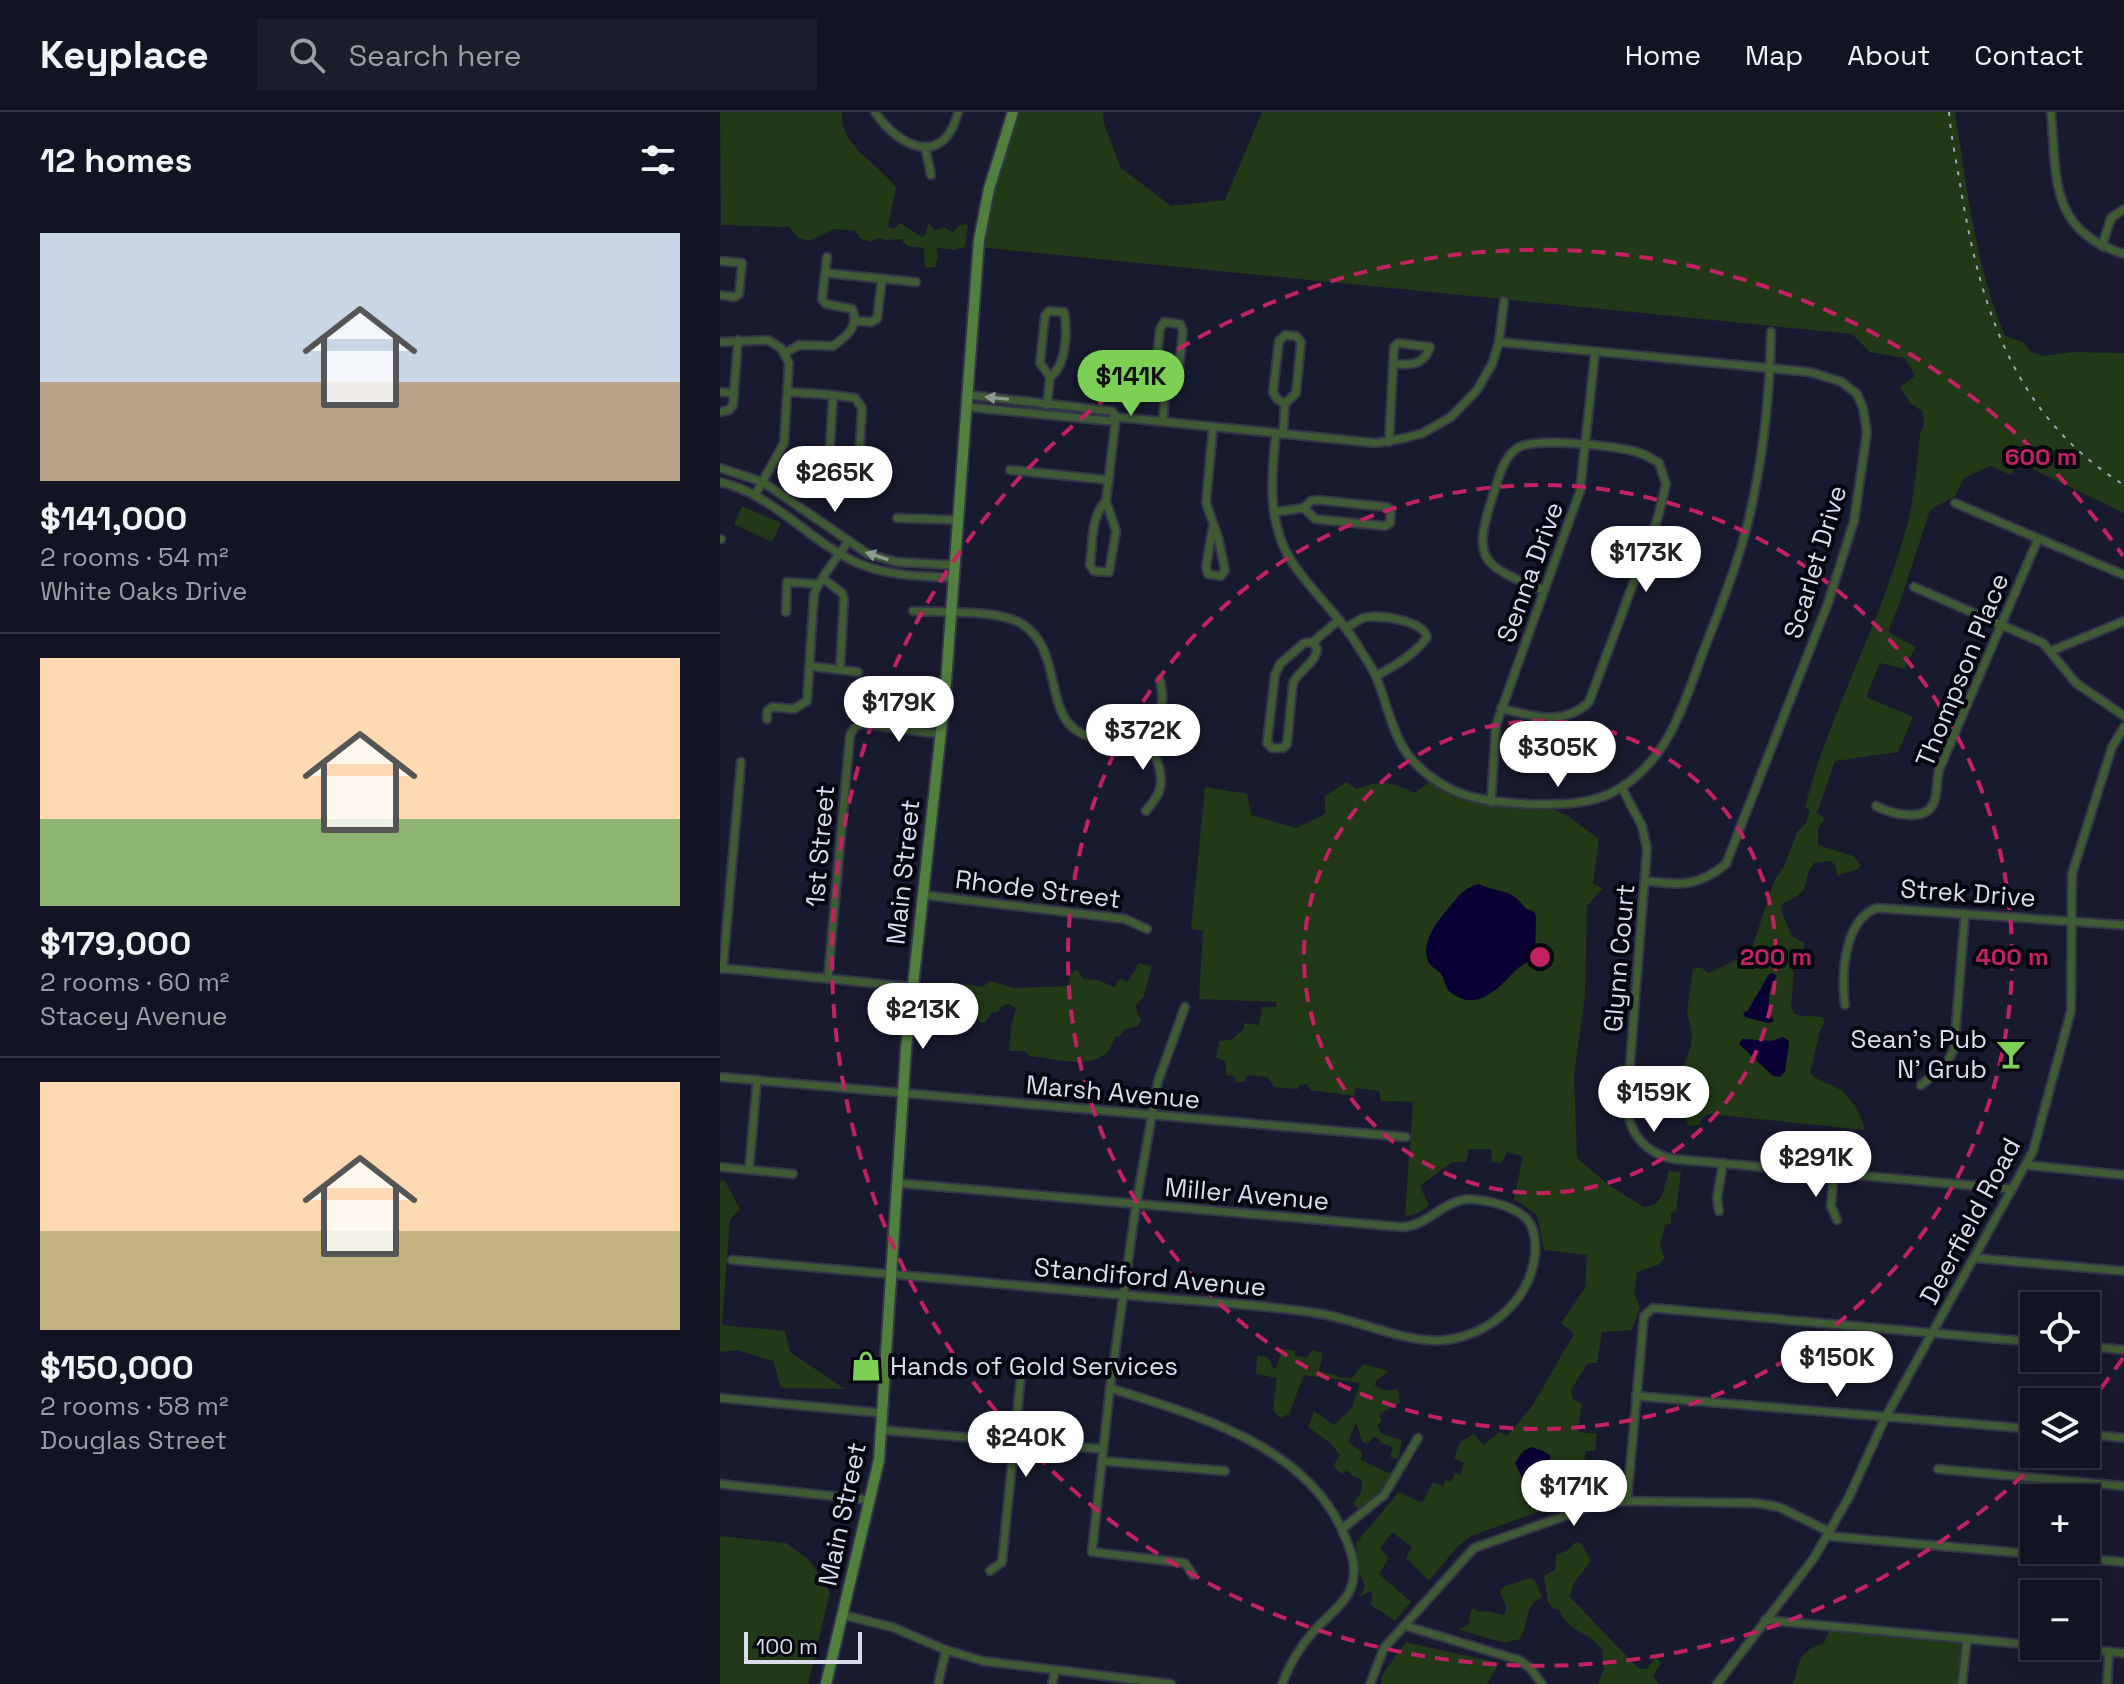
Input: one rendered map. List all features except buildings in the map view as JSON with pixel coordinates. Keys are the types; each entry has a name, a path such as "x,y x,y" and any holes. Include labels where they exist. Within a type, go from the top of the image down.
{"main road":[{"name":"Main Street","path":"826,1684 879,1460 903,1093 940,734 979,240 989,189 1013,112"}],"street":[{"path":"875,112 900,140 925,147 934,145 949,133 958,112"},
{"path":"2051,112 2056,186 2063,203 2083,232 2102,246 2124,254"},
{"path":"925,147 931,175"},
{"path":"2102,246 2111,218 2124,209"},
{"path":"785,353 799,345 833,346 851,330 856,321 849,307 824,302 827,257"},
{"path":"720,261 742,263 739,294 734,297 720,295"},
{"path":"825,273 916,282"},
{"path":"856,321 871,322 877,319 882,279"},
{"path":"967,407 1389,442 1423,433 1465,405 1492,364 1499,342 1504,301"},
{"path":"1046,415 1050,377 1040,363 1045,316 1049,311 1064,312 1061,363 1057,372 1050,377"},
{"path":"1164,322 1180,324 1183,330 1178,378 1165,388 1155,375 1160,329 1164,322"},
{"path":"1285,404 1273,392 1279,341 1285,335 1296,336 1301,342 1296,393 1285,404 1272,464 1274,512 1291,561 1346,628 1376,676 1399,739 1412,760 1454,792 1491,802 1557,805 1603,797 1622,788 1658,754 1675,726 1715,621 1748,521 1759,468 1771,368 1771,332"},
{"path":"720,412 732,408 738,340"},
{"path":"720,342 768,340 785,353 789,369 783,448 755,495"},
{"name":"Scarlet Drive","path":"1499,342 1827,376 1842,382 1857,394 1863,408 1867,432 1854,521 1828,603 1726,864 1702,881 1684,885 1646,881"},
{"path":"1389,442 1393,364 1394,347 1398,343 1430,347 1424,359 1412,366 1393,364"},
{"name":"Senna Drive","path":"1491,802 1496,725 1580,491 1595,353"},
{"path":"1163,421 1165,388"},
{"path":"720,392 734,393"},
{"path":"788,392 833,395 855,398 862,408 858,465 849,475 834,472 829,464 833,395"},
{"path":"968,395 1112,411 1116,417 1106,501 1116,531 1109,572 1094,571 1090,565 1095,519 1106,501"},
{"path":"1213,427 1206,503 1218,537 1225,570 1221,576 1208,574 1206,567 1213,526"},
{"path":"1501,708 1546,718 1567,717 1579,712 1589,702 1658,517 1666,484 1659,463 1635,451 1585,445 1530,442 1516,449 1502,466 1481,542 1492,566 1503,574 1543,590"},
{"path":"720,468 763,482 868,554 885,559 954,565"},
{"path":"1010,470 1109,480"},
{"path":"720,482 755,495 859,564 880,571 953,578"},
{"path":"1274,512 1304,508 1311,501 1318,500 1387,507 1391,510 1390,523 1385,526 1315,519 1304,508"},
{"path":"1955,503 2124,575"},
{"path":"897,518 957,520"},
{"name":"Thompson Place","path":"1876,806 1888,812 1917,815 1931,808 1935,801 1939,770 2038,539"},
{"path":"767,719 767,711 772,707 794,709 804,705 808,697 814,594 848,542"},
{"path":"786,612 787,582 821,581 842,593 840,670"},
{"path":"1914,587 2037,640 2051,651 2076,683 2124,716"},
{"path":"913,611 1008,617 1033,632 1045,653 1063,718 1076,732 1092,738 1117,740 1141,732 1158,715 1164,698 1160,680"},
{"path":"1346,628 1364,618 1374,618 1416,623 1425,630 1427,637 1422,644 1376,676"},
{"path":"1313,642 1317,649 1316,656 1293,683 1287,744 1283,748 1272,748 1267,743 1275,675 1280,664 1304,643 1313,642 1338,621"},
{"path":"2051,651 2124,621"},
{"path":"810,666 858,672"},
{"name":"1st Street","path":"828,978 850,735 855,727 862,724 940,734"},
{"name":"Deerfield Road","path":"1717,1684 1814,1558 1849,1497 1885,1418 2026,1165 2038,1137 2069,1019 2070,886 2112,747 2124,727"},
{"path":"1141,732 1150,743 1161,778 1159,793 1146,811"},
{"path":"741,762 721,969 913,987"},
{"name":"Glynn Court","path":"1622,788 1642,826 1647,849 1627,1102 1629,1123 1645,1147 1663,1157 2012,1189"},
{"name":"Rhode Street","path":"923,895 1125,919 1147,929"},
{"name":"Strek Drive","path":"1845,1005 1843,990 1850,936 1863,915 1883,907 2124,925"},
{"path":"1921,1085 1946,1065 1954,1049 1965,914"},
{"path":"1185,1007 1158,1081 1151,1115 1122,1295 1092,1552 1185,1563 1193,1575"},
{"name":"Marsh Avenue","path":"720,1077 1406,1137"},
{"path":"749,1170 757,1080"},
{"path":"1719,1211 1717,1198 1723,1163"},
{"path":"2026,1165 2124,1175"},
{"path":"720,1167 793,1174"},
{"path":"1834,1173 1831,1206 1837,1220"},
{"name":"Miller Avenue","path":"897,1183 1402,1227 1424,1223 1460,1200 1477,1199 1521,1212 1533,1226 1536,1244 1533,1272"},
{"path":"1975,1258 2124,1271"},
{"name":"Standiford Avenue","path":"732,1260 1316,1313 1434,1341 1477,1332 1498,1319 1520,1296 1533,1272"},
{"path":"1627,1501 1644,1316 1648,1310 1653,1308 2020,1341"},
{"path":"2100,1347 2124,1350"},
{"path":"990,1571 1002,1562 1022,1365"},
{"path":"1110,1388 1195,1415 1238,1433 1304,1478 1323,1499 1342,1529 1355,1570 1351,1588 1297,1653 1282,1684"},
{"path":"1636,1396 2020,1428"},
{"path":"720,1398 882,1413"},
{"path":"881,1430 1103,1449"},
{"path":"2100,1435 2124,1438"},
{"path":"1342,1529 1384,1495 1418,1438"},
{"path":"1102,1461 1225,1471"},
{"path":"1938,1469 2124,1486"},
{"path":"720,1484 870,1500"},
{"path":"1370,1684 1384,1648 1474,1548 1599,1504 1627,1501 1767,1505 1779,1507 1828,1534 2124,1562"},
{"path":"843,1615 892,1627 946,1650 983,1661 1168,1684"},
{"path":"1765,1620 2020,1644"},
{"path":"1406,1626 1519,1660 1530,1668 1542,1684"},
{"path":"1962,1684 1967,1639"},
{"path":"938,1684 946,1650"},
{"path":"2100,1651 2124,1653"},
{"path":"2107,1684 2109,1652"},
{"path":"1052,1684 1055,1671"}],"green space":[{"path":"720,112 842,112 847,135 854,145 896,188 888,227 894,229 900,223 922,237 928,224 936,230 944,227 953,233 960,225 968,224 965,247 953,250 937,248 935,267 925,268 924,248 907,246 901,239 878,238 870,242 860,238 855,231 834,229 810,241 797,237 789,227 721,225"},
{"path":"1013,112 1103,112 1104,124 1121,168 1171,206 1225,200 1262,112 1955,112 1979,254 2005,336 2023,342 2030,351 2042,356 2073,352 2124,353 2124,513 2018,462 2011,475 1990,466 1964,478 1955,496 1930,510 1888,632 1916,647 1904,669 1880,663 1866,697 1913,717 1898,752 1835,761 1817,813 1825,818 1818,829 1818,845 1853,856 1861,865 1837,876 1836,866 1831,861 1814,863 1803,890 1783,903 1781,910 1792,936 1804,943 1804,949 1791,954 1789,963 1794,973 1791,1008 1795,1015 1822,1017 1825,1022 1810,1073 1848,1097 1859,1113 1865,1130 1709,1114 1702,1118 1700,1125 1689,1126 1675,1090 1691,1046 1687,1012 1693,969 1700,967 1709,973 1744,956 1753,945 1774,881 1784,866 1797,832 1806,823 1810,810 1805,807 1815,772 1881,604 1904,536 1920,433 1924,425 1922,411 1910,403 1900,387 1915,376 1905,358 1870,352 1852,334 978,247","holes":["1768,977 1774,980 1769,989 1769,1023 1745,1017 1744,1011 1747,1011","1786,1038 1789,1042 1785,1071 1779,1077 1739,1042 1743,1039 1771,1041"]},
{"path":"742,506 781,523 772,542 734,524"},
{"path":"1434,779 1454,792 1545,805 1568,816 1599,839 1593,884 1603,888 1587,906 1585,995 1574,1075 1577,1158 1610,1186 1644,1207 1656,1204 1669,1171 1681,1172 1676,1211 1671,1213 1671,1223 1665,1225 1660,1246 1665,1258 1658,1265 1637,1272 1634,1293 1640,1307 1632,1330 1602,1332 1597,1363 1588,1363 1571,1390 1573,1400 1582,1403 1578,1432 1597,1434 1595,1451 1586,1451 1583,1470 1551,1484 1557,1505 1471,1536 1456,1548 1429,1581 1406,1558 1412,1547 1392,1532 1380,1549 1389,1558 1379,1574 1411,1602 1395,1621 1371,1605 1372,1591 1359,1597 1365,1586 1360,1575 1356,1543 1399,1492 1422,1503 1433,1482 1443,1486 1446,1480 1451,1482 1455,1473 1460,1475 1464,1463 1454,1458 1460,1442 1474,1434 1484,1445 1499,1432 1507,1436 1532,1406 1574,1334 1561,1323 1585,1288 1587,1255 1544,1250 1537,1215 1514,1199 1523,1156 1507,1152 1502,1163 1492,1162 1491,1149 1469,1149 1466,1162 1452,1162 1420,1186 1429,1206 1405,1216 1413,1102 1381,1101 1379,1091 1356,1088 1354,1096 1311,1090 1307,1084 1299,1085 1298,1089 1274,1087 1268,1077 1247,1075 1244,1082 1236,1082 1235,1076 1226,1075 1226,1061 1216,1058 1219,1041 1231,1040 1244,1029 1244,1023 1259,1025 1262,1007 1276,1007 1277,1002 1199,999 1203,931 1191,929 1205,787 1247,794 1251,815 1296,828 1325,814 1325,796 1347,782 1356,789 1385,783 1414,793","holes":["1541,1449 1547,1454 1552,1472 1535,1487 1530,1487 1517,1468 1518,1457 1524,1450"]},
{"path":"1139,963 1152,966 1144,996 1135,1006 1141,1020 1138,1026 1125,1029 1115,1037 1110,1049 1092,1061 1067,1061 1030,1056 1025,1051 1009,1051 1016,1008 1008,1004 991,1013 985,1023 979,1022 977,1014 957,1012 959,1000 956,993 966,984 983,987 989,981 1015,988 1068,986 1071,973 1077,969 1083,979 1098,980 1114,987 1120,978 1128,982"},
{"path":"720,1180 725,1181 740,1209 730,1220 722,1325 785,1331 790,1352 845,1389 781,1388 773,1361 738,1350 720,1352"},
{"path":"1282,1349 1295,1350 1295,1356 1308,1357 1312,1350 1323,1353 1319,1371 1338,1377 1352,1378 1363,1364 1389,1371 1376,1381 1375,1386 1386,1391 1398,1389 1400,1403 1379,1414 1382,1421 1377,1426 1382,1434 1402,1440 1398,1459 1390,1457 1393,1447 1380,1443 1380,1439 1374,1437 1367,1444 1362,1442 1356,1422 1348,1442 1362,1452 1361,1460 1391,1474 1380,1492 1360,1511 1353,1503 1361,1492 1361,1479 1347,1470 1342,1474 1333,1466 1340,1455 1330,1443 1308,1427 1314,1411 1334,1425 1352,1408 1360,1383 1304,1375 1289,1414 1280,1418 1273,1410 1277,1378 1256,1374 1257,1355 1268,1357 1273,1368 1277,1367"},
{"path":"720,1536 786,1543 809,1560 830,1592 808,1684 720,1684"},
{"path":"1576,1542 1581,1543 1591,1561 1574,1583 1569,1596 1638,1668 1647,1669 1656,1656 1661,1663 1653,1676 1659,1684 1598,1684 1604,1669 1602,1648 1570,1626 1559,1610 1553,1609 1548,1602 1544,1576 1555,1570 1556,1555"},
{"path":"1530,1578 1535,1581 1542,1597 1532,1604 1520,1639 1505,1643 1457,1629 1469,1625 1473,1608 1478,1612 1504,1615 1507,1608 1500,1592 1503,1587"},
{"path":"1831,1626 1967,1639 1962,1684 1793,1684 1801,1658 1824,1643"},
{"path":"1406,1642 1499,1663 1487,1684 1381,1684 1382,1675"}],"shaded area":[{"path":"1479,884 1510,894 1534,912 1536,939 1533,955 1528,961 1488,995 1471,1000 1462,999 1448,990 1441,974 1428,961 1426,948 1434,928 1446,911 1464,891"},
{"path":"1769,974 1777,976 1769,998 1769,1010 1774,1021 1769,1023 1745,1017 1743,1013 1748,1011"},
{"path":"1783,1037 1789,1041 1785,1071 1780,1077 1773,1076 1739,1044 1743,1039 1771,1041"},
{"path":"1533,1447 1550,1455 1549,1465 1554,1470 1533,1488 1525,1483 1515,1463 1525,1450"}],"railway":[{"path":"1949,112 1969,234 1993,318 2009,357 2055,427 2087,458 2124,485"}],"place":[{"name":"Sean's Pub N' Grub","path":"2011,1054"},
{"name":"Hands of Gold Services","path":"866,1366"}]}
